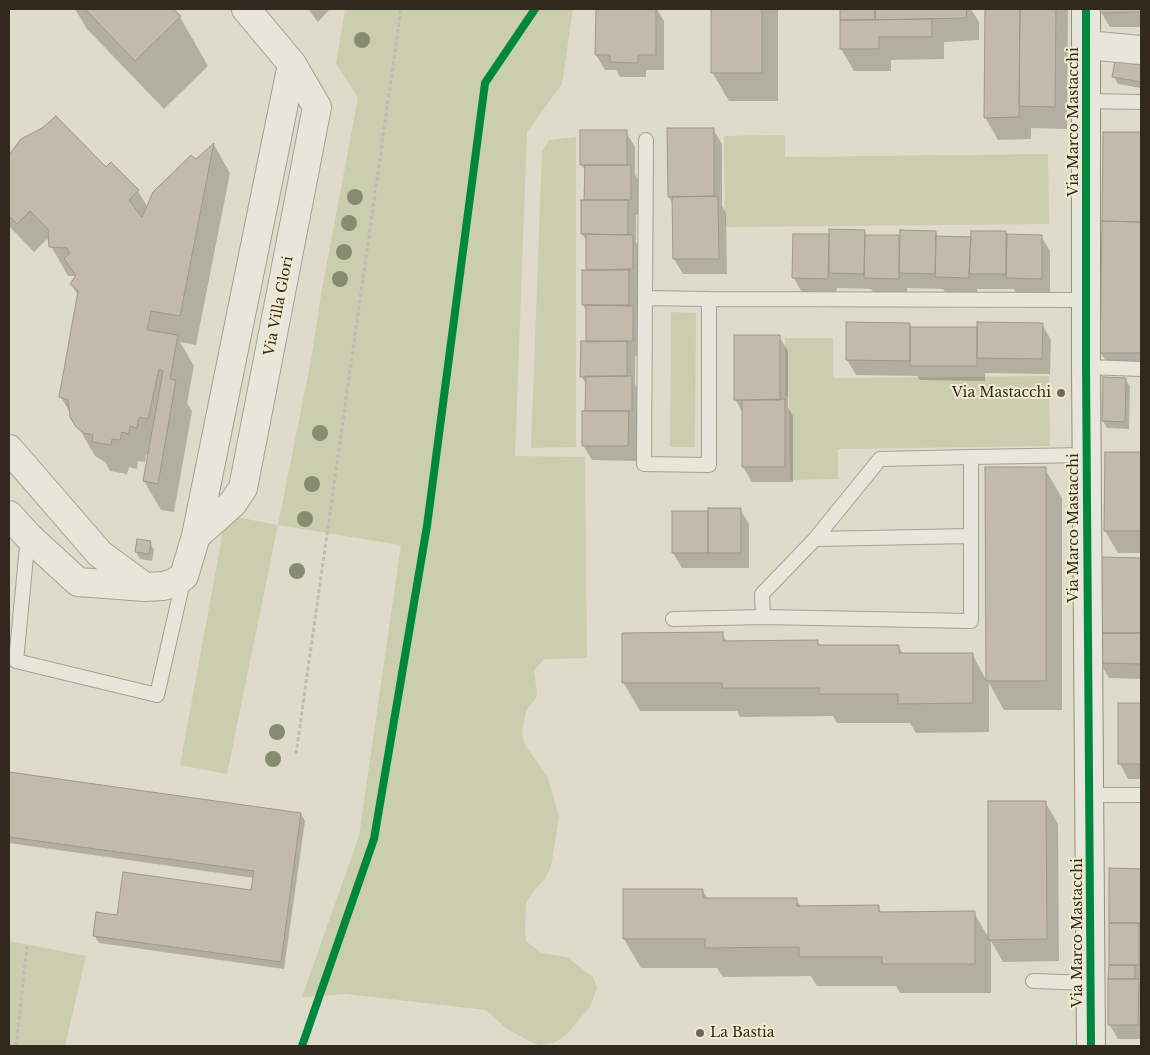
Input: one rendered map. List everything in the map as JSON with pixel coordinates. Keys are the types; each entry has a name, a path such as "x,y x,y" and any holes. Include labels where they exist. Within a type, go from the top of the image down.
{"street":[{"name":"Via Villa Glori","path":"196,536 233,503 243,488 317,107 292,64 246,9"},
{"name":"Via Marco Mastacchi","path":"1086,9 1086,455 1091,1046"},
{"path":"1086,45 1141,50"},
{"path":"9,515 28,536 78,582 145,587 163,586 174,583 184,576 196,536 292,64"},
{"path":"9,449 100,554 145,587"}],"lane":[{"path":"1086,101 1141,102"},
{"path":"646,140 644,464 708,465 709,299"},
{"path":"645,298 1086,300"},
{"path":"1086,367 1141,368"},
{"path":"763,617 762,594 815,538 880,459 1086,455"},
{"path":"673,619 763,617 971,621 972,457"},
{"path":"28,536 16,660 157,695 184,576"},
{"path":"815,538 971,536"},
{"path":"1089,795 1141,795"},
{"path":"1033,981 1091,983"}],"path":[{"path":"296,754 401,9"},
{"path":"16,1046 26,946"}],"green space":[{"path":"345,9 573,9 562,84 527,132 515,456 585,457 587,658 544,659 534,671 537,691 536,698 526,711 522,732 525,745 548,778 559,817 551,867 544,880 534,890 526,903 526,941 541,953 567,957 593,977 597,988 590,1007 566,1035 554,1043 539,1045 533,1043 507,1029 486,1010 345,994 302,997 359,836 401,545 278,525 312,355 321,294 358,98 336,63"},
{"path":"785,135 785,157 1048,154 1049,224 725,227 724,136"},
{"path":"576,137 576,447 531,448 542,152 549,140"},
{"path":"671,312 696,313 695,447 670,447"},
{"path":"785,338 833,338 833,378 1049,376 1050,446 838,449 838,479 790,480 789,397 785,396"},
{"path":"226,515 278,525 227,774 180,765"},
{"path":"9,941 86,956 65,1046 9,1046"}],"building":[{"path":"85,9 173,9 181,16 135,61"},
{"path":"596,9 656,9 656,55 638,55 638,63 610,62 610,55 595,55"},
{"path":"711,9 762,9 762,73 711,73"},
{"path":"840,9 875,9 875,20 840,20"},
{"path":"875,9 967,9 966,18 875,20"},
{"path":"985,9 1020,9 1019,117 984,118"},
{"path":"1020,9 1056,9 1055,107 1019,106"},
{"path":"1100,9 1141,9 1141,12 1100,13"},
{"path":"932,19 932,37 879,37 879,49 840,49 840,20"},
{"path":"1115,61 1141,65 1141,82 1112,77"},
{"path":"56,116 106,167 111,162 139,190 129,200 142,217 153,192 191,155 196,159 214,143 180,316 151,311 147,330 178,335 170,379 176,380 158,484 143,481 163,371 159,369 148,419 139,417 137,428 130,426 129,434 122,432 120,440 112,439 111,445 92,442 93,435 84,433 76,427 70,417 68,400 59,397 78,291 70,284 76,275 64,259 70,253 67,248 49,247 48,229 30,211 17,224 9,216 9,155 21,139 42,128"},
{"path":"667,128 714,128 714,196 668,197"},
{"path":"580,130 627,130 627,165 580,165"},
{"path":"1103,132 1141,132 1141,222 1102,221"},
{"path":"585,165 631,165 631,200 584,200"},
{"path":"672,197 718,197 719,259 673,259"},
{"path":"581,200 628,200 628,235 581,234"},
{"path":"1102,221 1141,222 1141,353 1100,353"},
{"path":"829,229 865,230 864,274 829,273"},
{"path":"900,230 936,231 935,274 899,273"},
{"path":"971,231 1006,231 1006,274 969,274"},
{"path":"586,234 633,235 633,269 586,270"},
{"path":"793,234 829,234 828,279 792,278"},
{"path":"1007,234 1042,235 1042,279 1006,278"},
{"path":"865,235 899,235 899,279 864,278"},
{"path":"936,236 971,237 969,278 935,277"},
{"path":"582,270 629,270 629,305 582,305"},
{"path":"586,305 633,306 633,341 586,342"},
{"path":"846,322 910,323 910,361 846,360"},
{"path":"977,322 1043,323 1042,359 977,358"},
{"path":"910,327 977,327 977,366 910,366"},
{"path":"734,335 780,335 780,400 734,400"},
{"path":"581,341 627,341 627,376 580,377"},
{"path":"586,376 632,376 632,411 585,411"},
{"path":"1103,377 1126,378 1125,422 1102,421"},
{"path":"785,399 785,467 742,467 742,400"},
{"path":"582,411 629,411 628,446 582,446"},
{"path":"1105,452 1141,452 1141,531 1104,531"},
{"path":"985,467 1046,467 1046,681 986,681"},
{"path":"708,508 741,508 741,553 708,553"},
{"path":"672,511 708,511 708,553 672,553"},
{"path":"137,539 151,541 149,554 135,552"},
{"path":"1101,557 1141,558 1141,633 1100,633"},
{"path":"723,632 723,641 818,640 818,645 899,645 899,653 973,653 973,703 898,704 898,694 819,694 819,688 722,688 722,683 622,683 622,633"},
{"path":"1100,633 1141,633 1141,664 1099,663"},
{"path":"1118,703 1141,703 1141,764 1118,764"},
{"path":"9,772 301,813 281,962 93,936 96,912 117,915 123,872 251,890 254,871 9,837"},
{"path":"988,801 1046,801 1047,939 988,940"},
{"path":"1109,868 1141,869 1141,923 1109,923"},
{"path":"623,889 703,889 703,898 797,898 797,906 879,905 879,912 975,911 975,964 882,964 882,957 799,957 799,947 705,948 705,939 623,939"},
{"path":"1109,923 1139,923 1139,965 1109,965"},
{"path":"1109,965 1135,965 1135,979 1108,979"},
{"path":"1108,979 1139,979 1138,1025 1108,1025"}],"cycle path":[{"path":"302,1046 374,839 427,526 485,83 535,9"},
{"path":"1086,9 1086,367 1091,1046"}],"place":[{"name":"Via Mastacchi","path":"1061,393"},
{"name":"La Bastia","path":"700,1033"}]}
